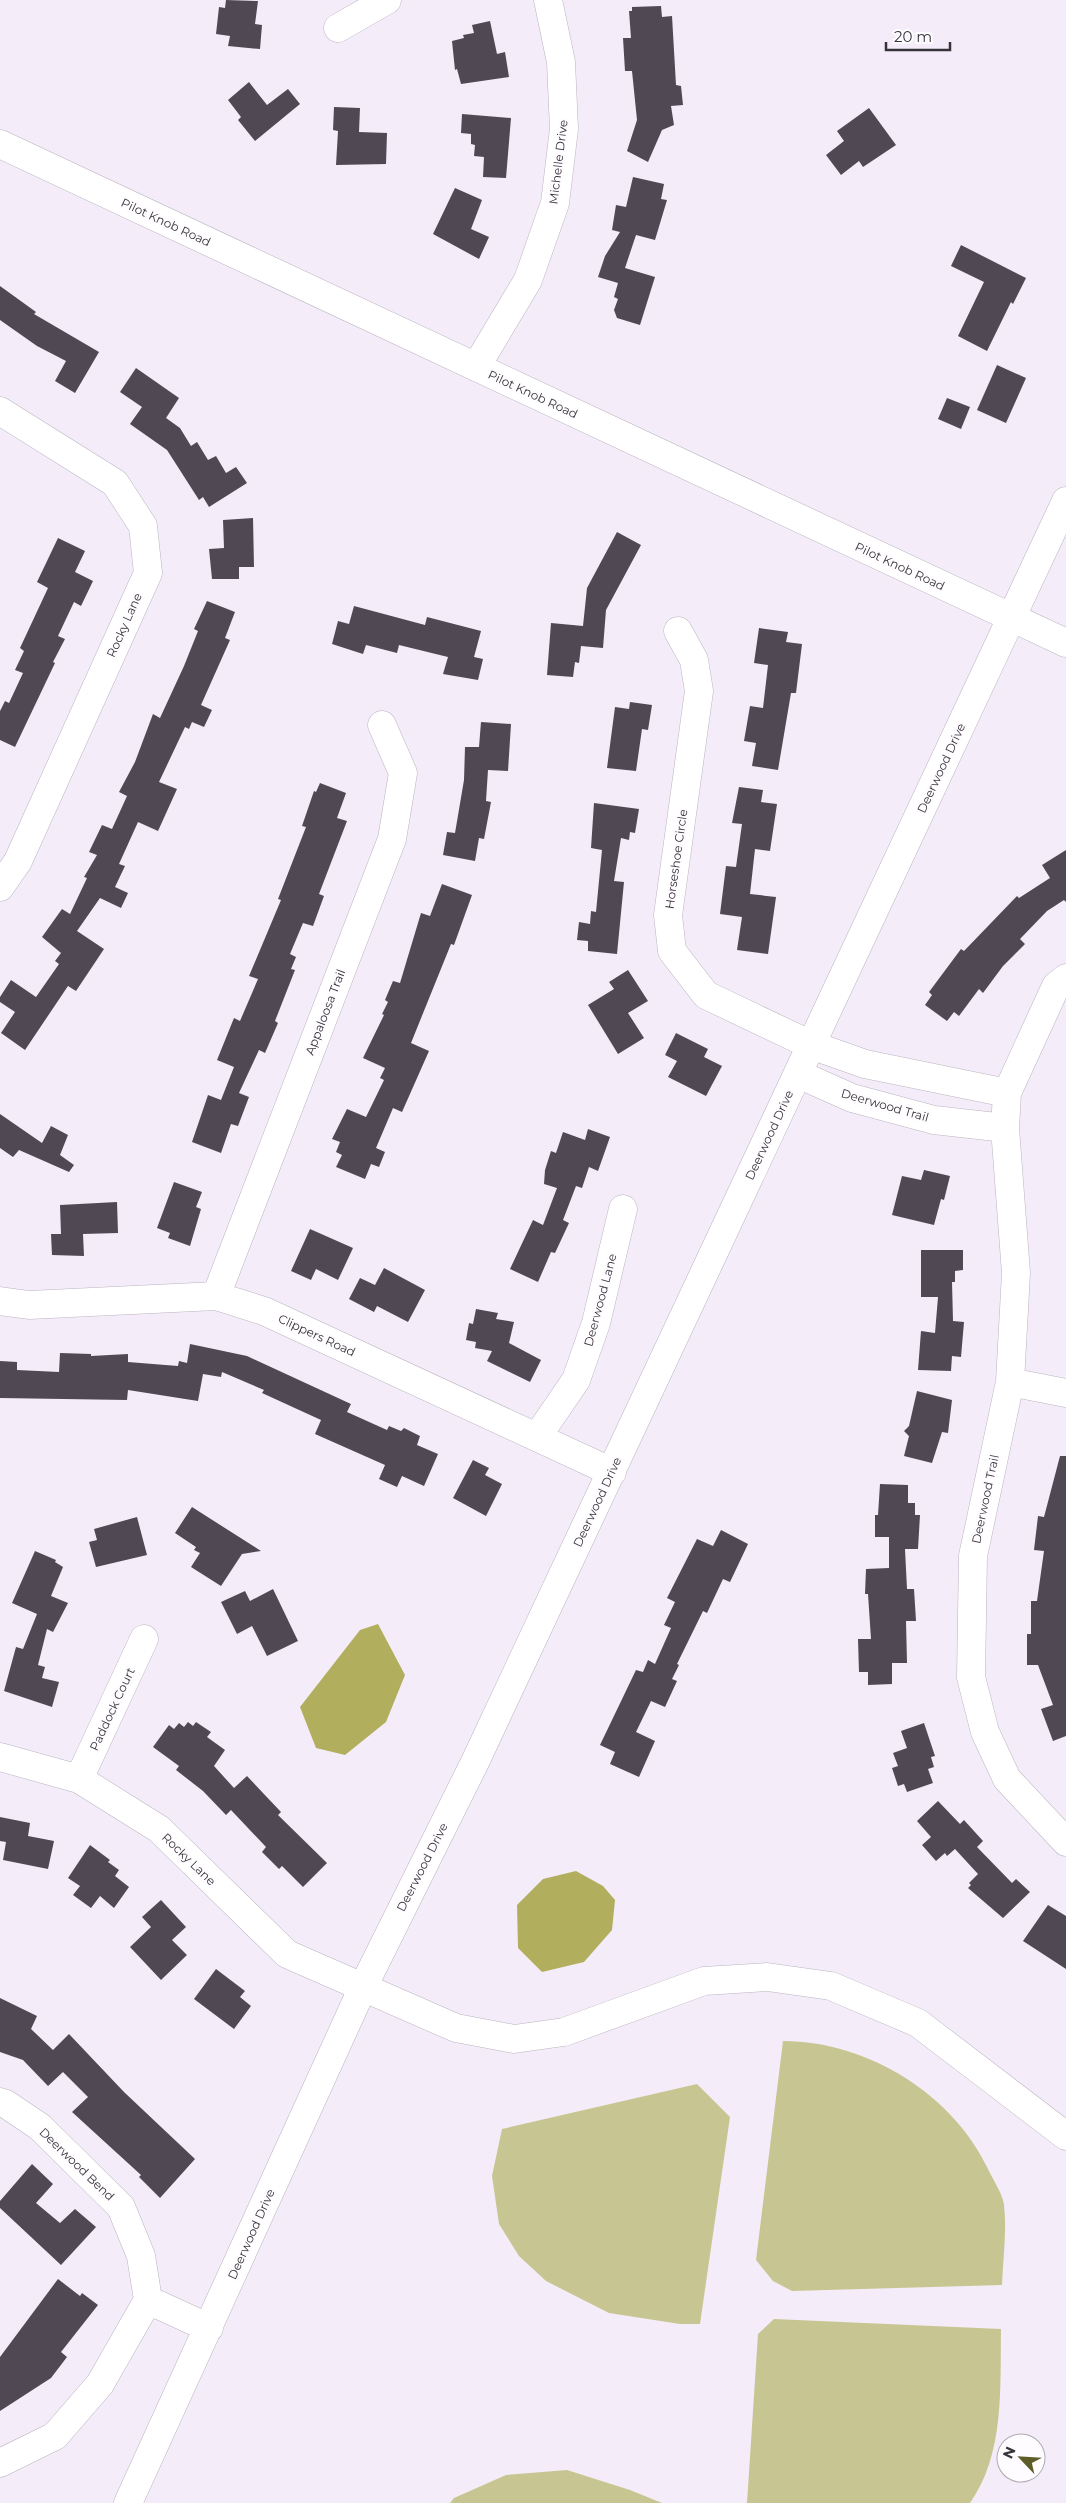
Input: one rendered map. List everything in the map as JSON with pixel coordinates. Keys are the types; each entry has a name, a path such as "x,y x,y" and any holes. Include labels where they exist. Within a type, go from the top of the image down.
{"street":[{"path":"338,28 386,0"},
{"name":"Michelle Drive","path":"476,367 528,280 554,203 564,129 561,62 548,0"},
{"name":"Pilot Knob Road","path":"0,144 1066,643"},
{"name":"Rocky Lane","path":"0,411 115,483 143,526 148,573 18,861 0,887"},
{"name":"Deerwood Drive","path":"128,2503 363,1987 476,1762 1066,501"},
{"name":"Horseshoe Circle","path":"678,631 694,660 699,692 668,915 672,951 706,995 811,1045"},
{"name":"Appaloosa Trail","path":"216,1296 392,839 403,773 382,726"},
{"name":"Deerwood Trail","path":"1066,978 1056,986 1007,1094 1005,1128 1016,1273 1010,1382 973,1556 970,1677 985,1732 1007,1779 1066,1842"},
{"path":"811,1045 865,1064 1007,1094"},
{"name":"Deerwood Trail","path":"798,1074 852,1098 934,1120 1005,1128"},
{"name":"Deerwood Lane","path":"537,1437 576,1380 596,1323 623,1209"},
{"name":"Clippers Road","path":"0,1301 29,1305 216,1296 264,1310 612,1472"},
{"path":"1010,1382 1066,1393"},
{"name":"Paddock Court","path":"79,1779 144,1639"},
{"name":"Rocky Lane","path":"0,1757 79,1779 159,1830 287,1954 456,2028 514,2039 564,2032 704,1982 767,1977 831,1986 918,2024 1066,2136"},
{"name":"Deerwood Bend","path":"0,2102 40,2127 121,2207 141,2256 148,2300"},
{"path":"0,2463 54,2436 100,2384 148,2300 209,2328"}],"shaded area":[{"path":"378,1624 405,1675 386,1722 345,1755 316,1748 300,1707 360,1630"},
{"path":"576,1871 603,1886 615,1900 612,1930 584,1962 542,1972 518,1948 517,1905 543,1879"},
{"path":"783,2041 815,2043 877,2062 905,2078 932,2097 955,2119 975,2145 1003,2201 1005,2235 1002,2285 792,2291 773,2281 756,2260"},
{"path":"697,2084 730,2117 700,2324 680,2324 609,2313 546,2281 519,2256 499,2224 492,2176 502,2129"},
{"path":"774,2319 1001,2329 1000,2397 995,2442 981,2484 970,2503 747,2503 758,2334"},
{"path":"567,2470 630,2490 662,2503 450,2503 454,2498 506,2475"}],"building":[{"path":"226,0 258,1 255,24 262,25 260,49 228,46 230,36 216,34 219,7 225,8"},
{"path":"661,6 662,17 672,16 676,85 681,86 683,105 671,106 674,125 662,130 648,162 627,151 637,120 632,71 625,71 623,38 631,38 629,11 632,11 632,7"},
{"path":"490,21 497,54 505,52 509,77 461,84 457,69 455,70 452,41 464,38 463,35 474,33 472,25"},
{"path":"249,82 267,105 288,89 300,104 255,141 238,120 241,117 228,100"},
{"path":"334,107 360,108 359,132 387,133 386,164 336,165 338,131 333,130"},
{"path":"869,108 896,145 863,167 859,161 841,175 826,155 844,141 837,131"},
{"path":"462,114 511,118 506,178 483,177 484,157 474,156 475,145 471,144 471,134 461,133"},
{"path":"633,177 664,184 661,199 667,200 655,240 636,235 625,268 655,277 640,325 617,318 614,310 618,299 614,297 618,283 598,277 605,256 620,232 612,230 616,205 626,207"},
{"path":"455,188 482,200 471,229 489,237 479,259 433,234"},
{"path":"961,245 1026,278 1013,304 1011,302 987,351 958,336 984,282 951,266"},
{"path":"0,286 36,312 34,314 99,352 75,393 55,381 66,361 37,346 0,320"},
{"path":"997,365 1026,378 1006,423 977,410"},
{"path":"136,368 179,398 166,418 180,428 191,446 197,442 208,460 216,456 226,473 236,467 247,483 209,507 203,497 199,500 167,450 130,424 142,407 120,392"},
{"path":"947,398 970,407 961,429 938,419"},
{"path":"253,518 254,567 239,567 239,579 212,579 209,549 224,548 223,520"},
{"path":"617,532 641,545 606,610 603,648 581,646 579,663 575,662 573,677 547,675 551,623 583,626 587,588"},
{"path":"58,538 85,551 75,572 93,581 81,606 74,602 58,636 65,639 15,747 0,740 0,711 5,701 9,703 23,673 15,670 24,651 20,648 48,588 37,582"},
{"path":"207,601 235,612 225,638 230,640 201,705 212,710 204,727 192,722 189,729 185,727 159,782 177,789 158,831 138,822 119,864 125,866 115,887 128,893 121,908 100,898 77,931 104,949 76,991 68,986 25,1050 1,1033 15,1012 0,1002 0,997 11,980 36,997 59,964 55,961 61,953 42,937 62,909 70,914 87,878 84,877 97,855 89,852 102,825 112,829 127,796 119,792 135,762 153,714 160,718 184,666 198,631 194,629"},
{"path":"354,606 425,625 427,617 481,631 474,657 483,659 478,680 443,674 448,657 399,645 397,653 366,645 363,654 332,644 338,621 349,624"},
{"path":"759,628 788,632 786,642 802,644 796,693 791,693 778,770 752,766 756,743 744,741 750,706 763,708 768,665 754,663"},
{"path":"630,702 652,705 648,730 642,729 636,771 607,768 615,707 629,709"},
{"path":"481,722 511,724 508,771 488,770 486,801 491,802 484,839 479,838 475,861 443,855 447,832 455,833 464,780 465,747 479,747"},
{"path":"320,783 346,793 337,818 347,821 319,894 324,896 313,926 303,923 290,954 296,957 291,969 295,970 275,1021 278,1023 265,1053 259,1050 239,1093 249,1097 238,1126 231,1124 221,1153 192,1142 208,1095 221,1100 234,1067 217,1060 234,1018 240,1021 258,979 249,976 281,900 278,899 306,827 302,826 314,791 316,792"},
{"path":"739,787 763,790 761,802 777,804 770,851 755,849 750,894 776,897 768,954 737,950 742,917 720,914 726,866 736,867 742,824 732,823"},
{"path":"594,803 639,809 635,833 630,832 629,840 621,838 614,881 624,882 617,954 588,951 588,941 577,940 579,922 590,924 591,911 596,912 602,850 591,848"},
{"path":"1066,850 1066,902 1064,900 1047,911 1020,939 1025,944 1003,966 983,993 979,989 959,1016 954,1012 947,1021 925,1005 932,995 929,992 961,949 964,951 1017,896 1019,898 1050,878 1042,865"},
{"path":"442,884 472,895 454,945 451,944 411,1043 429,1051 402,1112 393,1108 376,1148 385,1152 379,1167 371,1164 365,1179 336,1167 342,1155 336,1152 340,1142 332,1139 347,1109 366,1117 384,1080 380,1078 385,1068 363,1058 384,1015 382,1014 388,1002 385,1000 393,981 400,983 421,913 430,916"},
{"path":"628,970 648,1001 628,1013 644,1038 618,1054 588,1005 614,989 609,982"},
{"path":"676,1033 708,1049 704,1057 722,1066 706,1096 668,1077 677,1061 665,1055"},
{"path":"0,1114 42,1143 51,1126 68,1135 60,1155 74,1165 69,1172 19,1150 13,1157 0,1148"},
{"path":"588,1129 610,1137 598,1171 589,1167 582,1188 576,1186 563,1220 569,1223 555,1253 551,1252 538,1282 510,1269 533,1220 543,1225 557,1188 544,1184 545,1170 551,1151 556,1153 563,1132 585,1140"},
{"path":"924,1170 950,1176 944,1200 941,1199 934,1225 892,1215 902,1176 921,1180"},
{"path":"174,1182 202,1192 196,1207 201,1209 190,1246 168,1238 170,1233 157,1228"},
{"path":"117,1202 118,1233 83,1234 84,1256 52,1255 51,1234 61,1234 60,1205"},
{"path":"310,1229 353,1248 338,1280 316,1269 311,1280 291,1271"},
{"path":"921,1250 963,1250 963,1270 955,1271 955,1282 952,1282 953,1321 964,1322 961,1357 952,1356 951,1371 918,1370 921,1331 935,1333 938,1297 921,1297"},
{"path":"384,1268 425,1290 408,1322 377,1306 374,1312 349,1299 360,1278 375,1285"},
{"path":"476,1309 498,1313 496,1319 514,1322 509,1343 541,1360 530,1382 487,1361 492,1351 475,1348 476,1342 466,1340 469,1323 473,1324"},
{"path":"190,1344 247,1356 351,1404 347,1412 387,1430 389,1426 401,1431 404,1428 420,1436 417,1445 438,1454 424,1486 402,1476 397,1487 379,1479 385,1465 315,1434 321,1420 262,1393 264,1390 222,1372 221,1377 203,1374 198,1401 128,1390 127,1400 0,1398 0,1361 17,1362 17,1370 59,1372 60,1353 91,1354 91,1356 128,1354 128,1362 178,1366 179,1361 187,1363"},
{"path":"917,1391 952,1400 948,1433 942,1432 932,1463 904,1456 909,1436 904,1431 909,1426"},
{"path":"1060,1456 1066,1456 1066,1736 1053,1741 1041,1709 1053,1705 1038,1665 1027,1665 1027,1634 1031,1634 1031,1601 1037,1601 1044,1551 1034,1550 1038,1516 1044,1517"},
{"path":"473,1460 489,1468 485,1475 502,1484 486,1516 453,1498"},
{"path":"880,1484 908,1485 908,1503 915,1503 915,1515 920,1515 918,1549 905,1549 907,1589 914,1589 916,1621 906,1621 907,1663 892,1663 892,1684 868,1685 868,1672 859,1672 858,1639 871,1639 868,1594 865,1594 866,1569 889,1568 889,1537 875,1537 875,1515 878,1515"},
{"path":"192,1507 261,1551 242,1554 221,1586 191,1567 200,1553 194,1550 196,1547 175,1533"},
{"path":"137,1517 147,1555 96,1567 89,1542 97,1540 94,1529"},
{"path":"721,1530 748,1544 730,1582 723,1579 707,1613 703,1611 677,1664 679,1665 672,1679 677,1681 665,1707 651,1701 636,1732 655,1741 639,1777 610,1764 615,1752 600,1745 636,1670 643,1672 648,1660 655,1664 671,1628 664,1625 675,1602 667,1598 697,1539 713,1546"},
{"path":"35,1551 56,1560 55,1562 63,1567 51,1596 68,1603 53,1632 47,1629 38,1665 45,1667 42,1678 59,1682 52,1707 4,1691 16,1647 23,1649 37,1614 12,1603"},
{"path":"273,1589 298,1641 267,1656 252,1626 237,1634 221,1602 245,1591 250,1601"},
{"path":"188,1722 193,1726 196,1722 211,1732 207,1737 225,1750 214,1766 234,1788 247,1776 281,1812 278,1815 327,1863 303,1887 282,1866 279,1869 262,1852 266,1847 231,1810 226,1815 203,1791 176,1770 179,1766 153,1747 169,1725 174,1729 179,1723 184,1727"},
{"path":"924,1723 935,1756 931,1757 934,1767 928,1769 933,1783 907,1792 904,1784 898,1786 892,1768 898,1766 893,1753 907,1748 901,1731"},
{"path":"938,1801 960,1824 964,1820 983,1841 977,1847 1012,1883 1016,1879 1030,1892 1003,1918 968,1888 971,1885 969,1883 978,1874 955,1849 947,1856 945,1853 936,1861 922,1845 931,1837 917,1821"},
{"path":"0,1817 30,1823 28,1836 54,1841 48,1869 3,1860 6,1842 0,1841"},
{"path":"90,1845 110,1860 108,1862 119,1870 115,1876 129,1887 114,1908 100,1896 91,1908 73,1895 80,1886 68,1878"},
{"path":"161,1900 186,1927 172,1940 187,1955 161,1980 130,1947 151,1927 142,1917"},
{"path":"1048,1905 1066,1916 1066,1969 1023,1941"},
{"path":"216,1969 245,1991 240,1997 251,2006 234,2029 194,1999"},
{"path":"0,1998 37,2016 31,2029 53,2050 69,2034 124,2092 195,2159 160,2198 139,2177 141,2175 72,2112 88,2097 63,2072 48,2086 23,2060 0,2052"},
{"path":"32,2164 53,2184 36,2203 60,2223 75,2209 96,2227 61,2265 0,2208 0,2201"},
{"path":"58,2279 80,2296 82,2293 98,2305 61,2352 67,2357 51,2378 0,2411 0,2357"}]}
